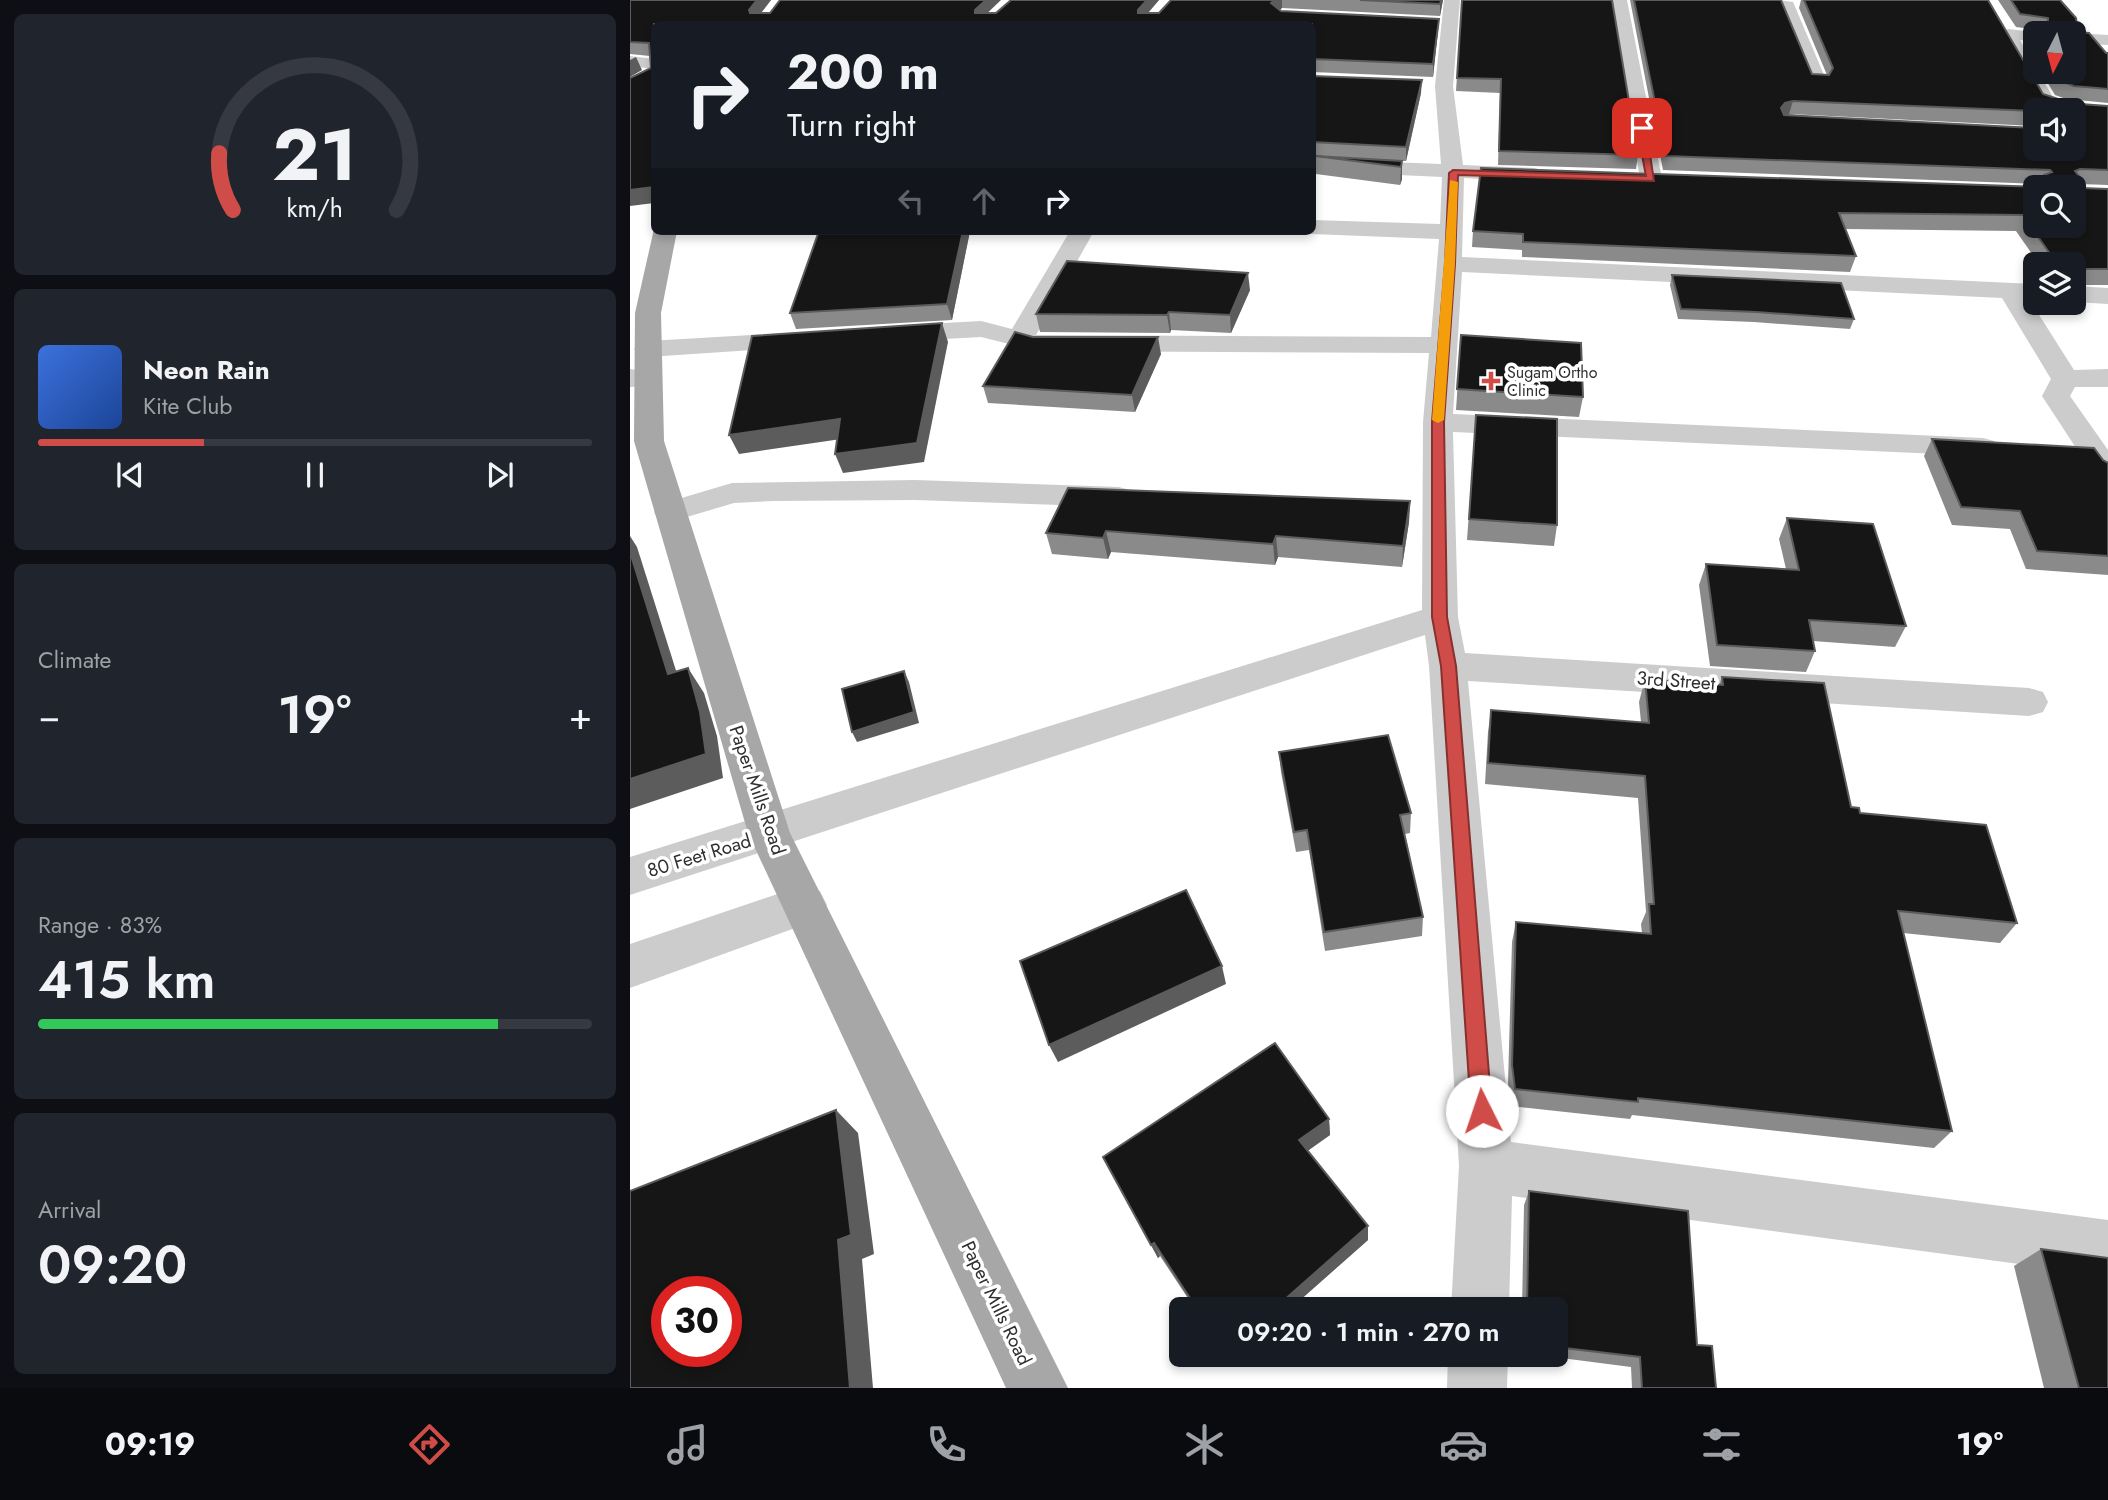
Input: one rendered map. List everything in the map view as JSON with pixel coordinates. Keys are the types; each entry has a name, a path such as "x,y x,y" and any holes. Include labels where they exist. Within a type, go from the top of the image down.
{"main road":[{"name":"Paper Mills Road","path":"664,235 648,313 642,369 649,441 768,833 1038,1388"}],"street":[{"path":"1452,0 1442,24 1438,86 1453,173 1451,248 1438,422 1427,510 1448,666 1486,1166 1481,1297"},
{"path":"1619,0 1651,179"},
{"path":"1786,2 1818,82"},
{"path":"2023,33 2005,28 2023,61"},
{"path":"2086,39 2108,40"},
{"path":"630,61 651,64"},
{"path":"2086,111 2108,112"},
{"path":"2086,113 2108,135"},
{"path":"1316,165 1559,176"},
{"path":"1625,178 1678,180"},
{"path":"1316,228 1451,248 2023,292"},
{"path":"1020,339 1080,235"},
{"path":"2086,295 2108,296"},
{"path":"2034,315 2065,379"},
{"path":"870,336 981,329 1037,343 1444,345"},
{"path":"642,369 829,338"},
{"path":"2065,379 2108,378"},
{"path":"2065,379 2056,396 2101,463"},
{"path":"1438,422 2010,448"},
{"path":"2052,450 2101,463"},
{"path":"670,512 732,494 773,491 915,490 1145,498"},
{"name":"80 Feet Road","path":"630,876 1440,617"},
{"name":"3rd Street","path":"1448,666 2029,702"},
{"path":"630,966 804,905"},
{"path":"1486,1166 2108,1248"},
{"path":"1477,1388 1478,1367"}],"building":[{"path":"630,0 757,0 749,10 750,13 770,13 780,0 986,0 975,13 996,13 1011,0 1147,0 1138,13 1159,13 1171,0 1275,0 1271,3 1281,11 1439,19 1433,64 1316,59 1316,21 651,21 651,68 649,43 630,42"},
{"path":"1360,0 1441,0 1440,4"},
{"path":"1462,0 1612,0 1638,155 1499,151 1501,79 1457,78"},
{"path":"1634,0 1781,0 1812,74 1829,75 1833,68 1804,0 1988,0 2023,60 2023,84 2037,84 2043,94 2055,98 2023,98 2023,111 1793,101 1785,103 1781,108 1784,115 2023,127 2023,161 2086,161 2086,104 2108,106 2108,170 2080,169 2075,171 2078,175 2044,175 2052,172 1666,156"},
{"path":"2011,0 2060,0 2076,21 2048,21 2048,18 2020,14"},
{"path":"2086,33 2089,33 2108,53 2108,89 2069,84 2086,84"},
{"path":"651,68 651,187 630,190 630,78"},
{"path":"1316,76 1422,80 1406,147 1316,142"},
{"path":"1316,156 1316,156 1402,161 1401,167"},
{"path":"1481,168 2023,186 2023,215 1839,213 1856,256 1523,242 1523,234 1473,231"},
{"path":"2086,188 2108,189 2108,269 2086,269 2086,252 2049,252 2039,238 2086,238"},
{"path":"818,235 962,235 947,304 790,313"},
{"path":"1067,261 1248,273 1230,315 1169,312 1167,315 1036,314"},
{"path":"1672,275 1841,283 1854,319 1681,309"},
{"path":"942,323 917,443 835,454 840,419 729,435 752,336"},
{"path":"1015,332 1033,337 1158,337 1132,395 983,386"},
{"path":"1461,335 1581,343 1583,397 1457,389"},
{"path":"1476,415 1557,419 1557,525 1469,519"},
{"path":"1932,439 2094,448 2108,463 2108,556 2037,551 2020,511 1961,507"},
{"path":"1068,488 1410,501 1403,546 1276,536 1273,544 1106,531 1103,538 1046,533"},
{"path":"1787,518 1873,524 1906,626 1809,620 1815,651 1717,645 1706,564 1799,570"},
{"path":"630,552 668,674 688,668 700,712 706,754 630,779"},
{"path":"904,671 914,712 852,732 842,689"},
{"path":"1722,677 1824,683 1851,807 1859,808 1860,813 1986,825 2017,923 1898,911 1952,1131 1638,1098 1638,1102 1515,1089 1512,1065 1516,922 1651,934 1649,904 1654,904 1645,776 1488,763 1491,710 1649,723 1645,679 1723,685"},
{"path":"1388,735 1411,813 1400,815 1423,917 1324,932 1307,830 1294,832 1279,752"},
{"path":"1186,890 1222,966 1049,1045 1020,961"},
{"path":"1275,1043 1329,1119 1299,1140 1368,1226 1288,1297 1189,1297 1154,1243 1151,1245 1103,1157"},
{"path":"836,1110 851,1235 838,1240 850,1388 630,1388 630,1191"},
{"path":"1529,1191 1688,1211 1697,1345 1712,1346 1716,1388 1642,1388 1640,1357 1568,1348 1568,1297 1527,1297"},
{"path":"2041,1249 2108,1258 2108,1388 2079,1388"}],"slow traffic":[{"path":"1438,420 1450,264 1453,182"}],"place":[{"name":"Sugam Ortho Clinic","path":"1491,381"}],"route":[{"path":"1482,1111 1448,666 1440,617 1438,422 1452,232 1453,173 1651,179 1642,128"}]}
